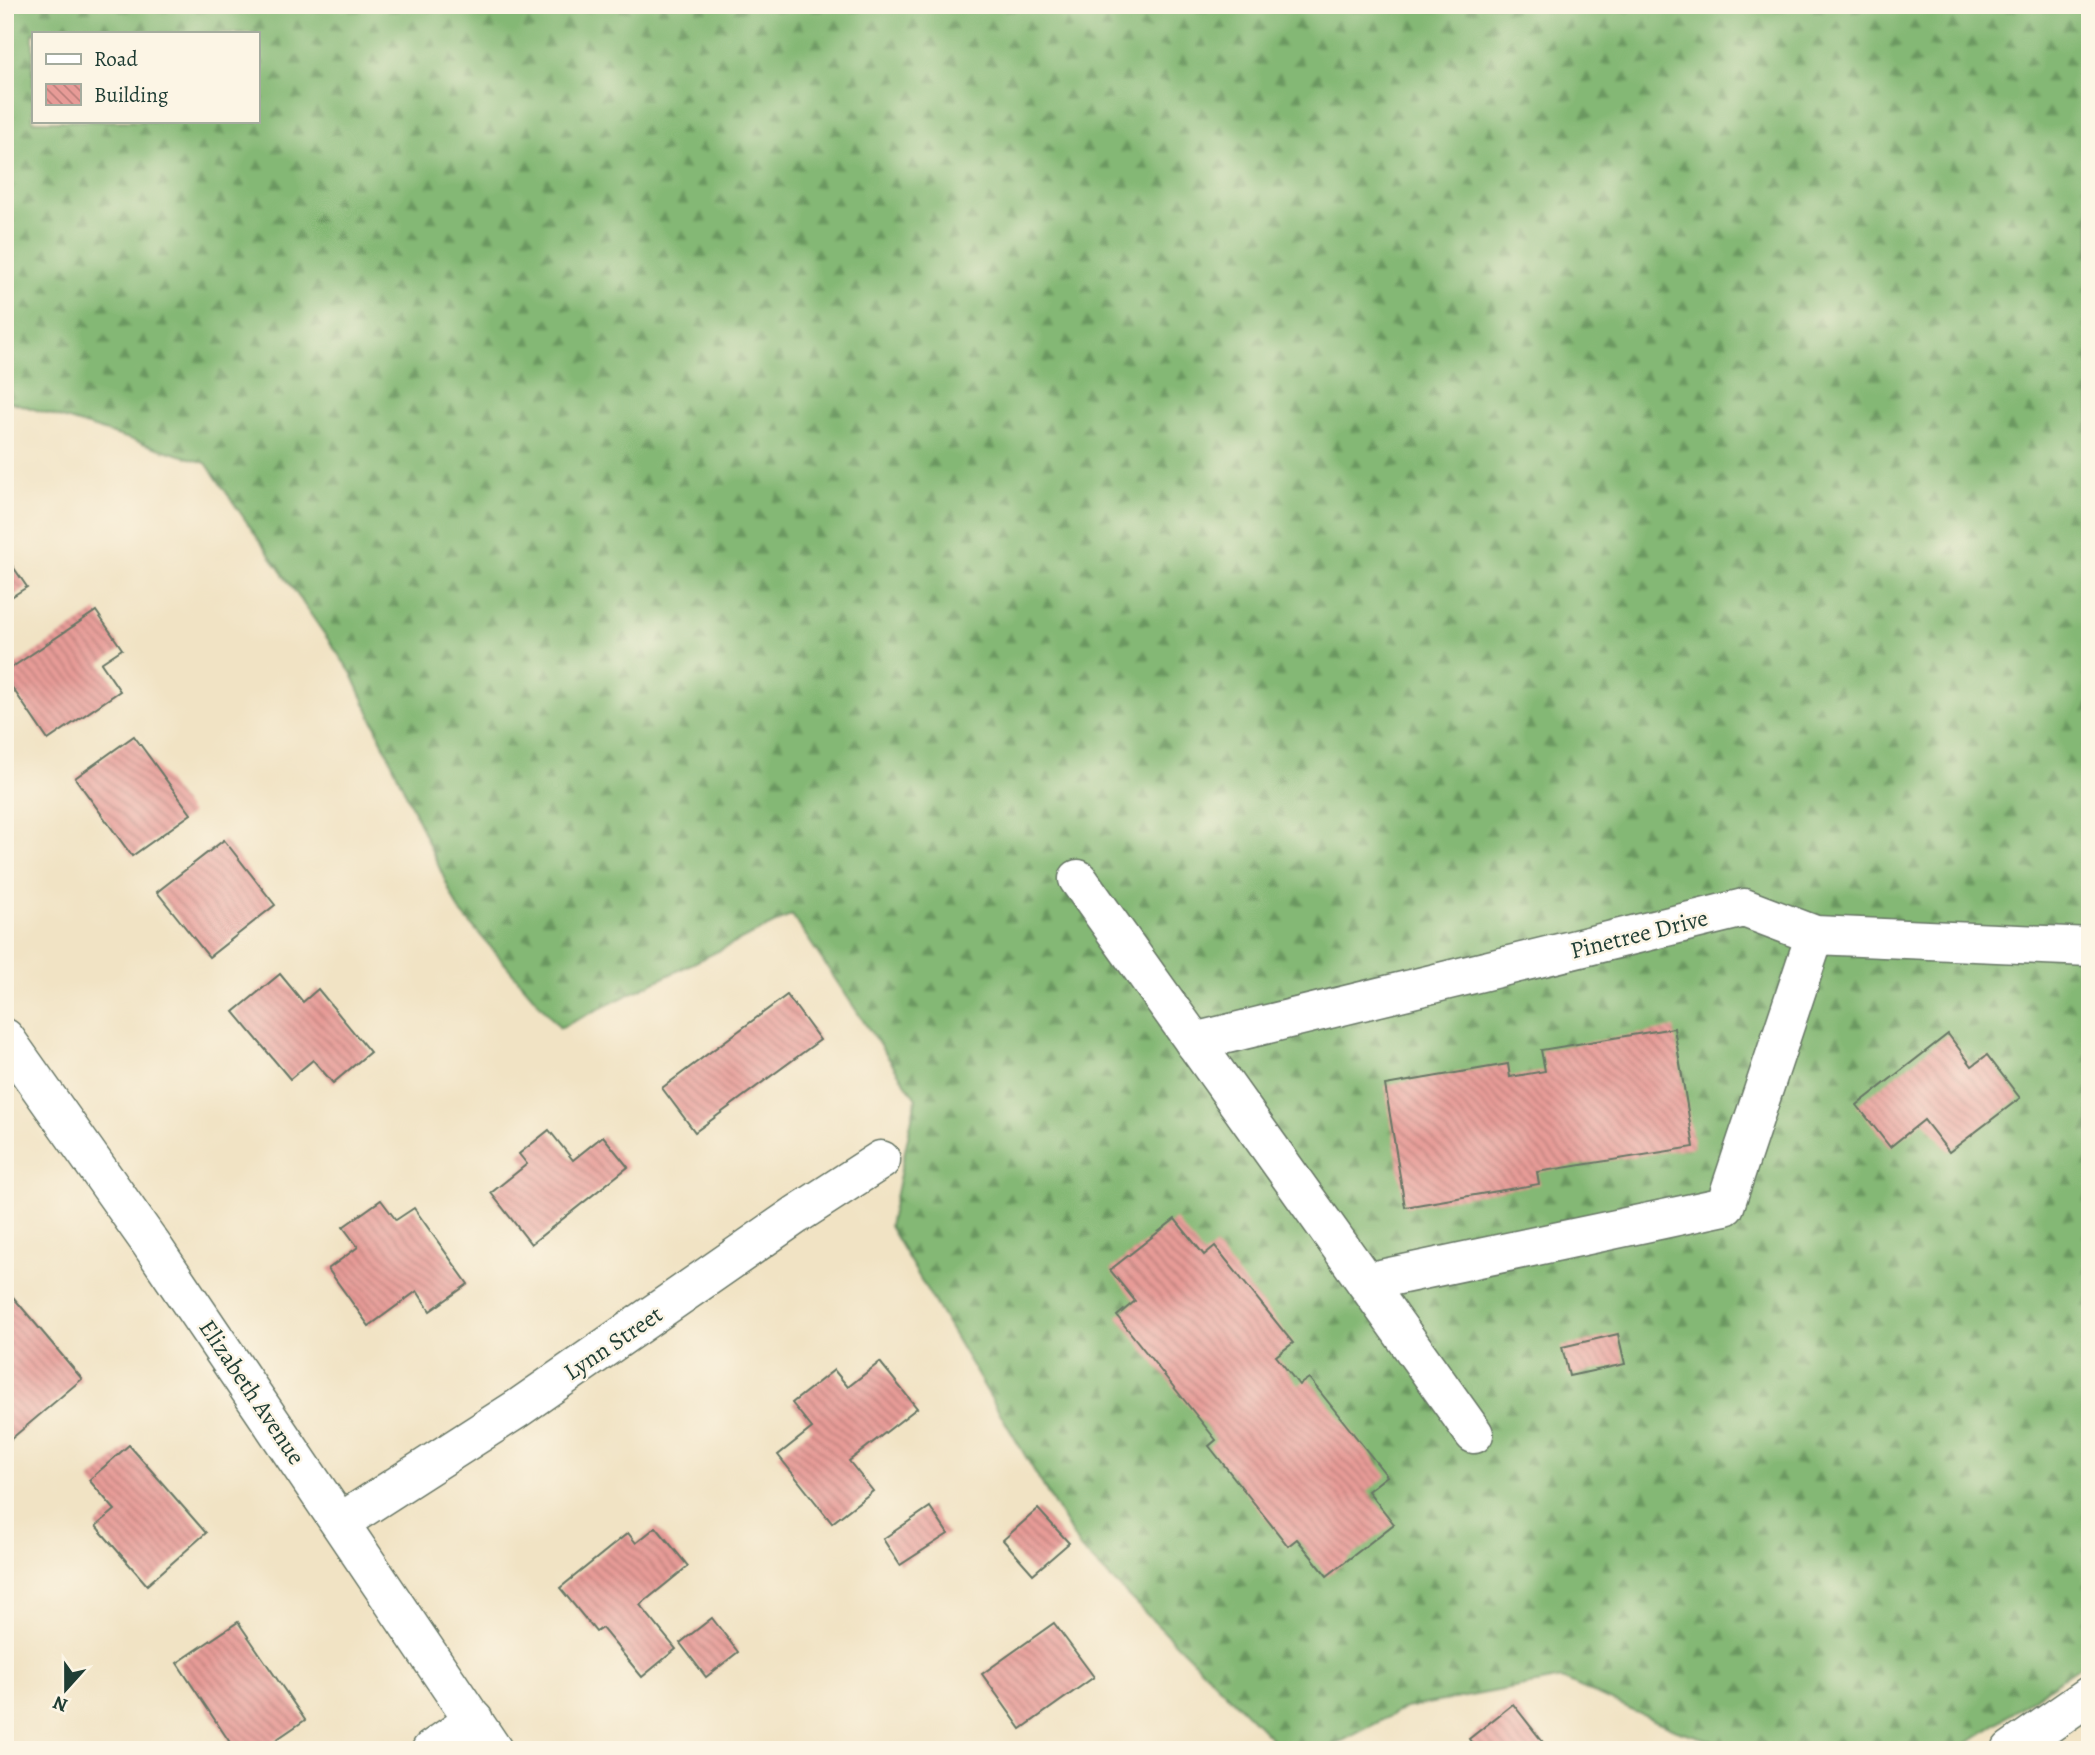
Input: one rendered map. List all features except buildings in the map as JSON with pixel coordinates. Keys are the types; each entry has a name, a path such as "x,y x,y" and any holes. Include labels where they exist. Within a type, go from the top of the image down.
{"street":[{"path":"1078,879 1474,1434"},
{"name":"Pinetree Drive","path":"1194,1042 1744,908 1815,934 2090,947"},
{"path":"1366,1282 1726,1206 1815,934"},
{"name":"Elizabeth Avenue","path":"5,1038 341,1522 484,1735"},
{"name":"Lynn Street","path":"341,1522 517,1409 796,1215 881,1160"},
{"path":"2011,1750 2090,1695"},
{"path":"431,1750 484,1735"}],"green space":[{"path":"5,5 2090,5 2090,1659 1958,1750 1743,1750 1676,1730 1562,1679 1405,1708 1325,1750 1283,1750 1080,1548 889,1226 916,1099 792,915 560,1028 458,909 352,674 206,463 5,400"}]}
